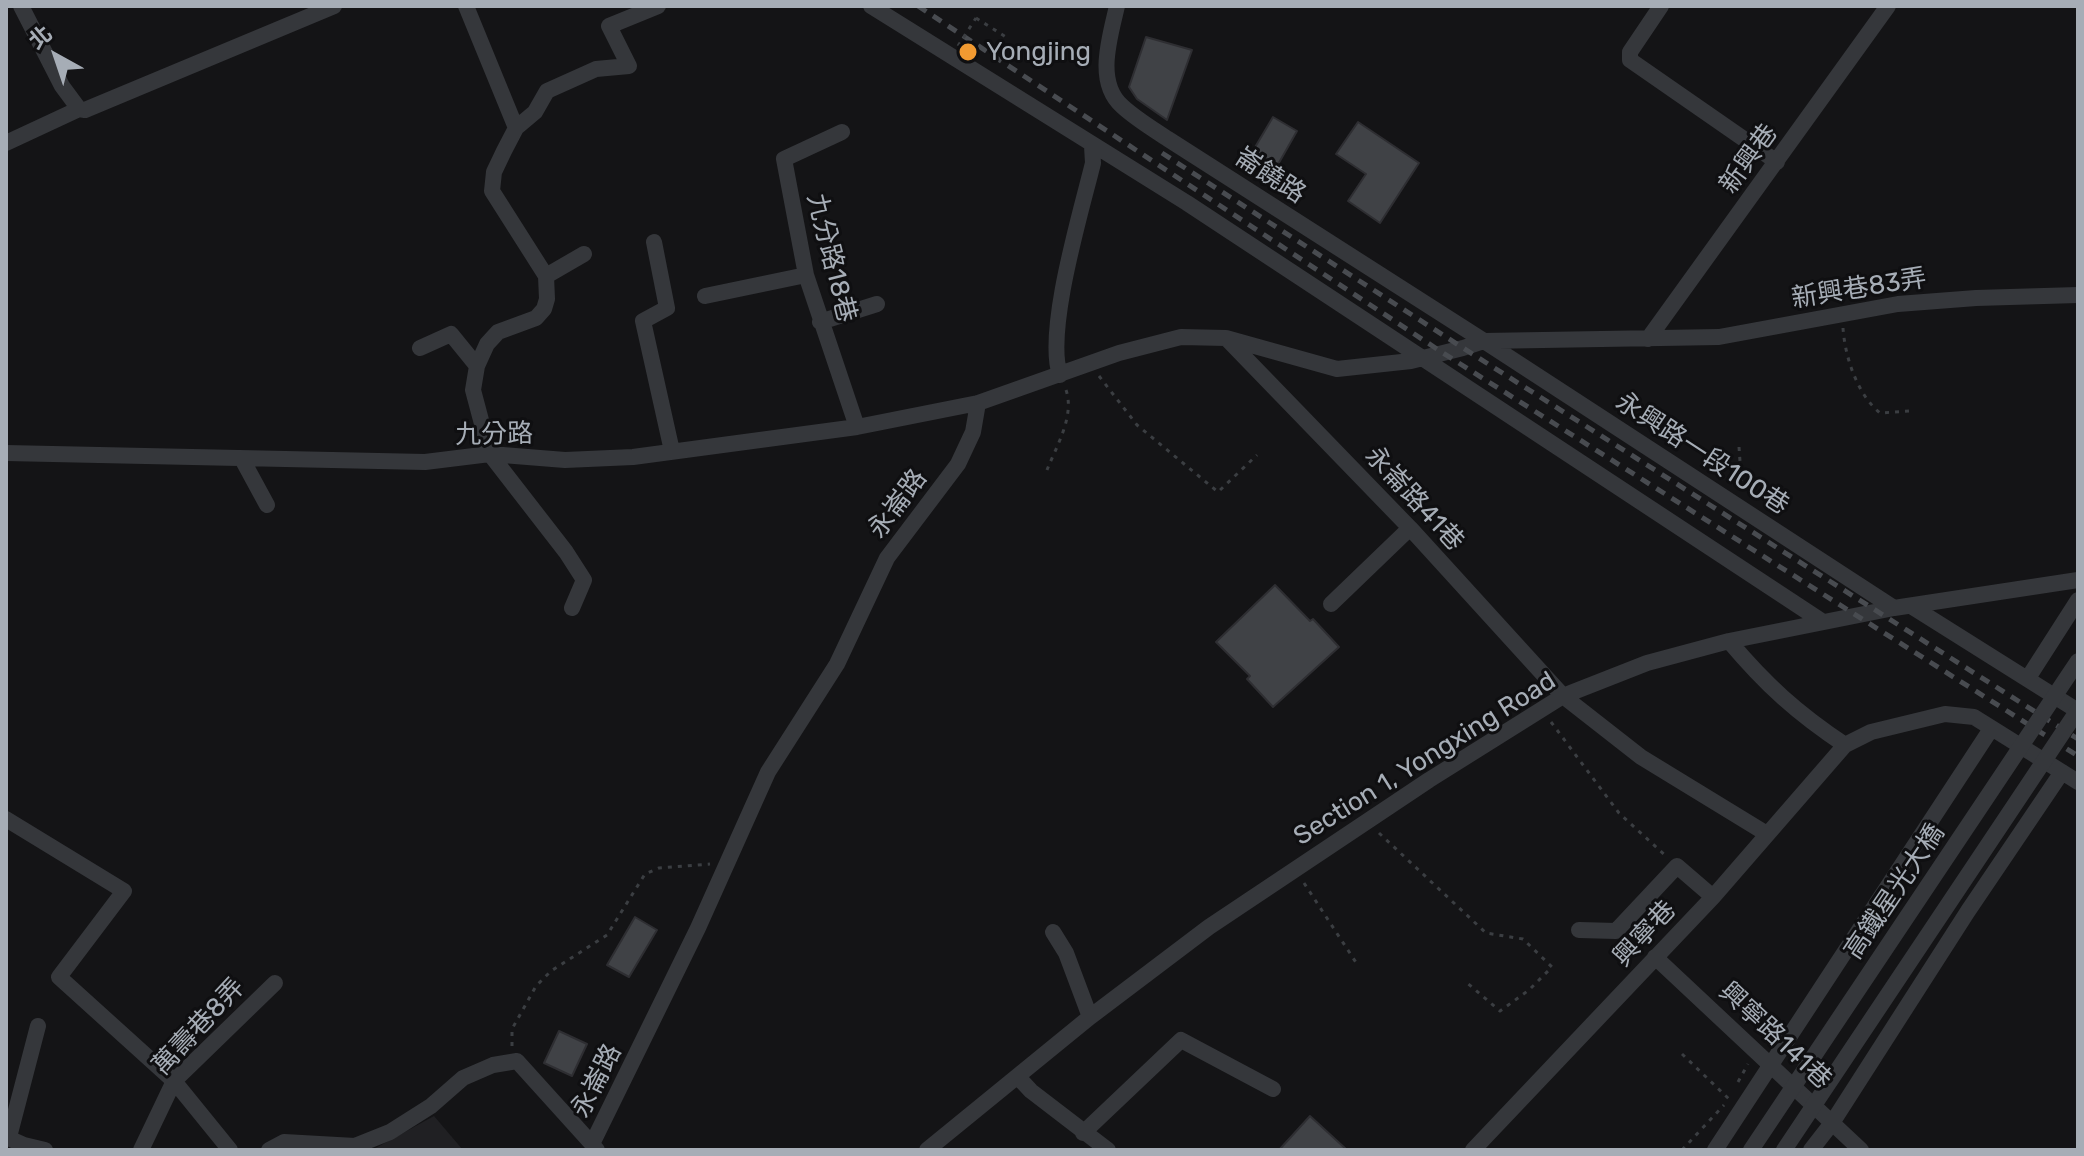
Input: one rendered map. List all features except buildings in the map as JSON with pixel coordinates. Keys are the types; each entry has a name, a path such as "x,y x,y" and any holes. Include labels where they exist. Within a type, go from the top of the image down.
{"street":[{"path":"21,6 62,86 79,109"},
{"path":"6,143 79,109 85,110 334,6"},
{"path":"466,6 516,128"},
{"path":"572,608 584,580 490,454 473,390 477,366 487,344 498,332 536,318 544,309 547,299 546,276 492,191 494,172 516,128 535,112 547,91 596,69 629,66 609,26 658,6"},
{"path":"871,6 1187,203 1823,622"},
{"name":"崙饒路","path":"1117,6 1106,80 1122,107 1484,341"},
{"path":"1661,6 1630,52 1630,60 1777,162"},
{"name":"新興巷","path":"1648,339 1888,6"},
{"name":"九分路18巷","path":"842,132 784,159 806,275 857,427"},
{"path":"978,403 1060,375 1056,362 1064,285 1093,163 1092,146"},
{"path":"654,242 667,308 643,321 672,451"},
{"path":"546,276 584,254"},
{"path":"705,296 806,275"},
{"name":"新興巷83弄","path":"1060,375 1119,353 1181,337 1226,338 1337,369 1411,361 1484,341 1719,337 1898,304 2078,295"},
{"path":"820,322 877,304"},
{"path":"420,348 451,334 477,366"},
{"name":"永崙路41巷","path":"1226,338 1410,528 1563,696 1641,757 1767,834"},
{"name":"永興路一段100巷","path":"1484,341 1743,510 1902,607 2028,678 2078,711"},
{"name":"九分路","path":"6,453 425,462 490,454 565,460 633,457 857,427 978,403"},
{"name":"永崙路","path":"595,1147 768,772 837,664 887,558 958,464 973,432 978,403"},
{"path":"242,459 267,505"},
{"path":"1331,604 1410,528"},
{"name":"Section 1, Yongxing Road","path":"927,1150 1090,1017 1209,927 1563,696 1647,663 1729,641 1902,607 2078,580"},
{"path":"2028,678 2078,600"},
{"path":"1729,641 1759,676 1803,717 1845,745 1871,732 1945,714 1974,717 2078,782"},
{"name":"高鐵星光大橋","path":"1751,1150 2078,661"},
{"name":"高鐵星光大橋","path":"1784,1150 2078,711"},
{"path":"1715,1150 1991,729"},
{"name":"興寧巷","path":"1473,1150 1713,897 1845,745"},
{"path":"1811,1150 1832,1123 1968,911 2062,772"},
{"path":"8,824 124,891 59,977 174,1081 230,1150"},
{"path":"1579,930 1616,931 1677,866 1713,897"},
{"path":"1053,932 1066,953 1090,1017"},
{"name":"興寧路141巷","path":"1655,957 1861,1150"},
{"name":"萬壽巷8弄","path":"141,1150 174,1081 275,983"},
{"path":"38,1026 8,1137 45,1150"},
{"path":"1083,1133 1181,1040 1273,1089"},
{"path":"269,1150 284,1142 355,1146 390,1132 431,1106 463,1078 493,1065 517,1061 595,1147"},
{"path":"1018,1077 1031,1091 1108,1150"}],"path":[{"path":"958,46 976,18 1009,39"},
{"path":"1843,315 1844,346 1861,390 1871,406 1880,413 1909,411"},
{"path":"1090,364 1137,425 1218,492 1257,455"},
{"path":"1047,470 1065,425 1069,400 1060,375"},
{"path":"1739,447 1743,510"},
{"path":"1541,709 1619,813 1677,866"},
{"path":"1367,822 1486,933 1523,939 1552,967 1529,990 1500,1011 1466,982"},
{"path":"517,1061 512,1029 536,986 551,971 607,935 645,874 659,868 726,863"},
{"path":"1295,870 1357,964"},
{"path":"1736,1087 1756,1051"},
{"path":"1682,1054 1729,1100 1682,1150"}],"shaded area":[{"path":"434,1116 463,1150 372,1150"}],"railway":[{"path":"918,6 1443,353 2078,756"},
{"path":"1162,153 2078,739"}],"place":[{"name":"Yongjing","path":"968,52"}]}
